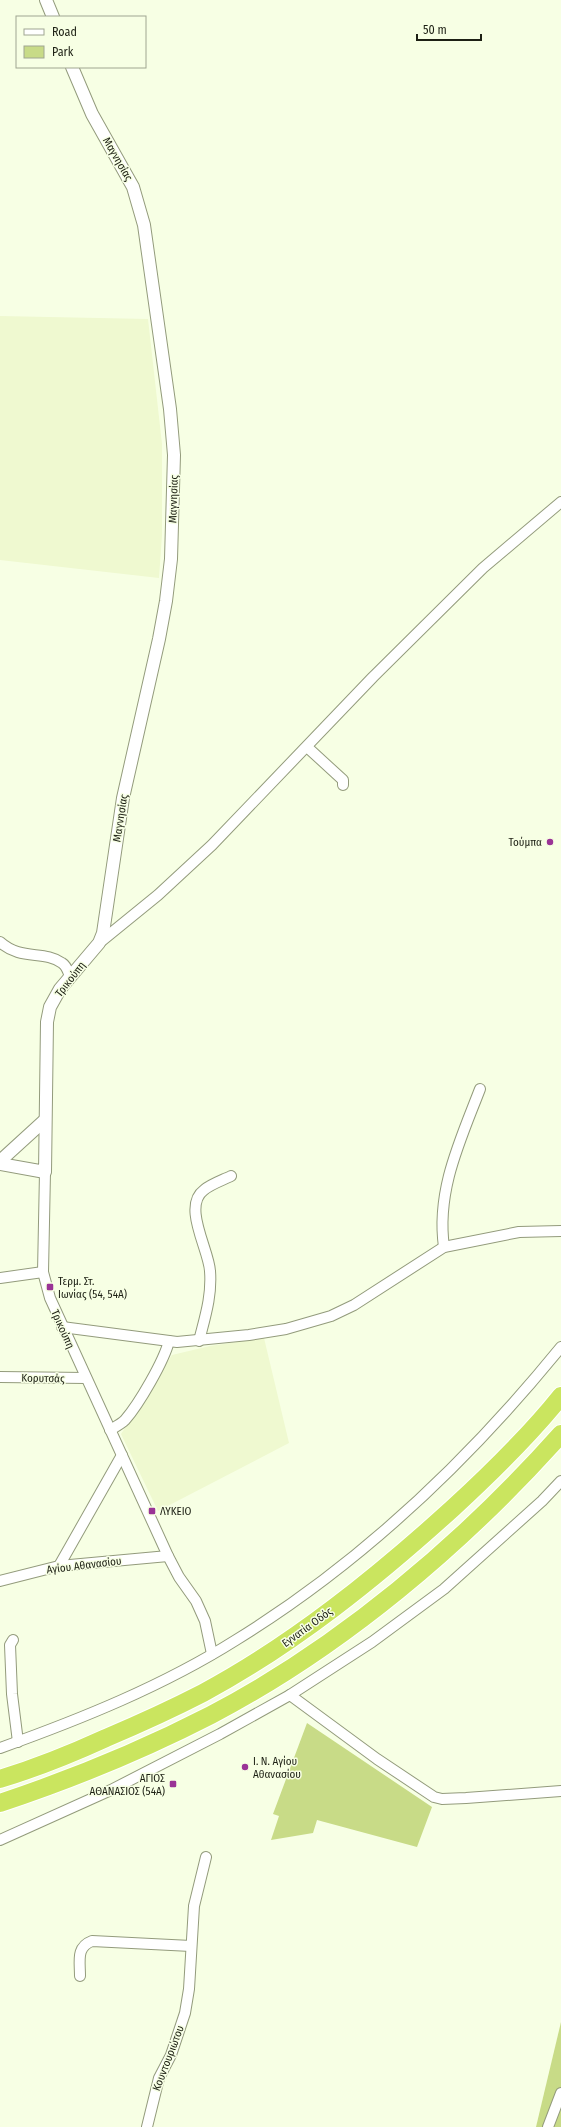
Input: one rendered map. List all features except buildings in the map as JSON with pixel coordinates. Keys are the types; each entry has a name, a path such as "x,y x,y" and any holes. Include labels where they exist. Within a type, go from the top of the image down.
{"highway":[{"name":"Εγνατία Οδός","path":"0,1780 27,1771 135,1726 204,1692 275,1649 341,1602 407,1550 518,1444 561,1396"},
{"path":"0,1803 88,1771 148,1746 212,1714 286,1671 351,1626 423,1569 494,1504 561,1434"}],"street":[{"path":"46,0 53,16"},
{"name":"Μαγνησίας","path":"72,68 92,114 133,187 144,225 170,409 174,455 171,559 166,601 160,639 122,798 106,920 100,943"},
{"path":"100,943 158,894 212,844 483,568 561,502"},
{"path":"307,747 343,780 343,785"},
{"path":"0,942 18,953 47,958 62,963 66,967 70,976"},
{"name":"Τρικούπη","path":"100,943 70,976 55,997 47,1022 43,1272 50,1298 62,1328 168,1556 179,1577 196,1601 202,1614 212,1654"},
{"path":"444,1247 442,1230 443,1201 458,1146 480,1089"},
{"path":"0,1162 45,1120"},
{"path":"0,1162 45,1172"},
{"path":"199,1341 210,1300 211,1284 208,1257 196,1223 196,1205 198,1196 203,1190 231,1176"},
{"path":"62,1328 169,1341 199,1341 286,1329 331,1316 354,1305 444,1247 519,1232 561,1231"},
{"path":"0,1278 43,1272"},
{"path":"110,1430 121,1423 130,1413 157,1369 169,1341"},
{"path":"0,1748 82,1718 149,1688 236,1641 299,1598 401,1517 473,1447 561,1347"},
{"name":"Κορυτσάς","path":"0,1377 86,1378"},
{"path":"59,1566 122,1455"},
{"path":"0,1840 111,1790 220,1734 290,1695 372,1642 444,1589 542,1501 561,1481"},
{"name":"Αγίου Αθανασίου","path":"0,1581 59,1566 168,1556"},
{"path":"13,1640 10,1645 12,1694 18,1742"},
{"path":"290,1695 377,1759 434,1797 442,1799 466,1798 561,1791"},
{"name":"Κουντουριώτου","path":"147,2127 159,2078 180,2033 189,1990 194,1906 206,1858"},
{"path":"80,1976 80,1951 84,1945 92,1941 191,1946"},
{"path":"548,2127 561,2094"}],"shaded area":[{"path":"0,316 148,319 162,444 162,535 159,578 0,560"},
{"path":"264,1338 289,1443 158,1511 121,1434 172,1355 210,1346"}],"green space":[{"path":"307,1723 432,1807 417,1847 317,1820 313,1833 271,1840 279,1816 273,1814"},
{"path":"561,2022 561,2127 536,2127"}],"place":[{"name":"Τούμπα","path":"550,842"},
{"name":"Τερμ. Στ. Ιωνίας (54, 54Α)","path":"50,1287"},
{"name":"ΛΥΚΕΙΟ","path":"152,1511"},
{"name":"Ι. Ν. Αγίου Αθανασίου","path":"245,1767"},
{"name":"ΑΓΙΟΣ ΑΘΑΝΑΣΙΟΣ (54Α)","path":"173,1784"}]}
